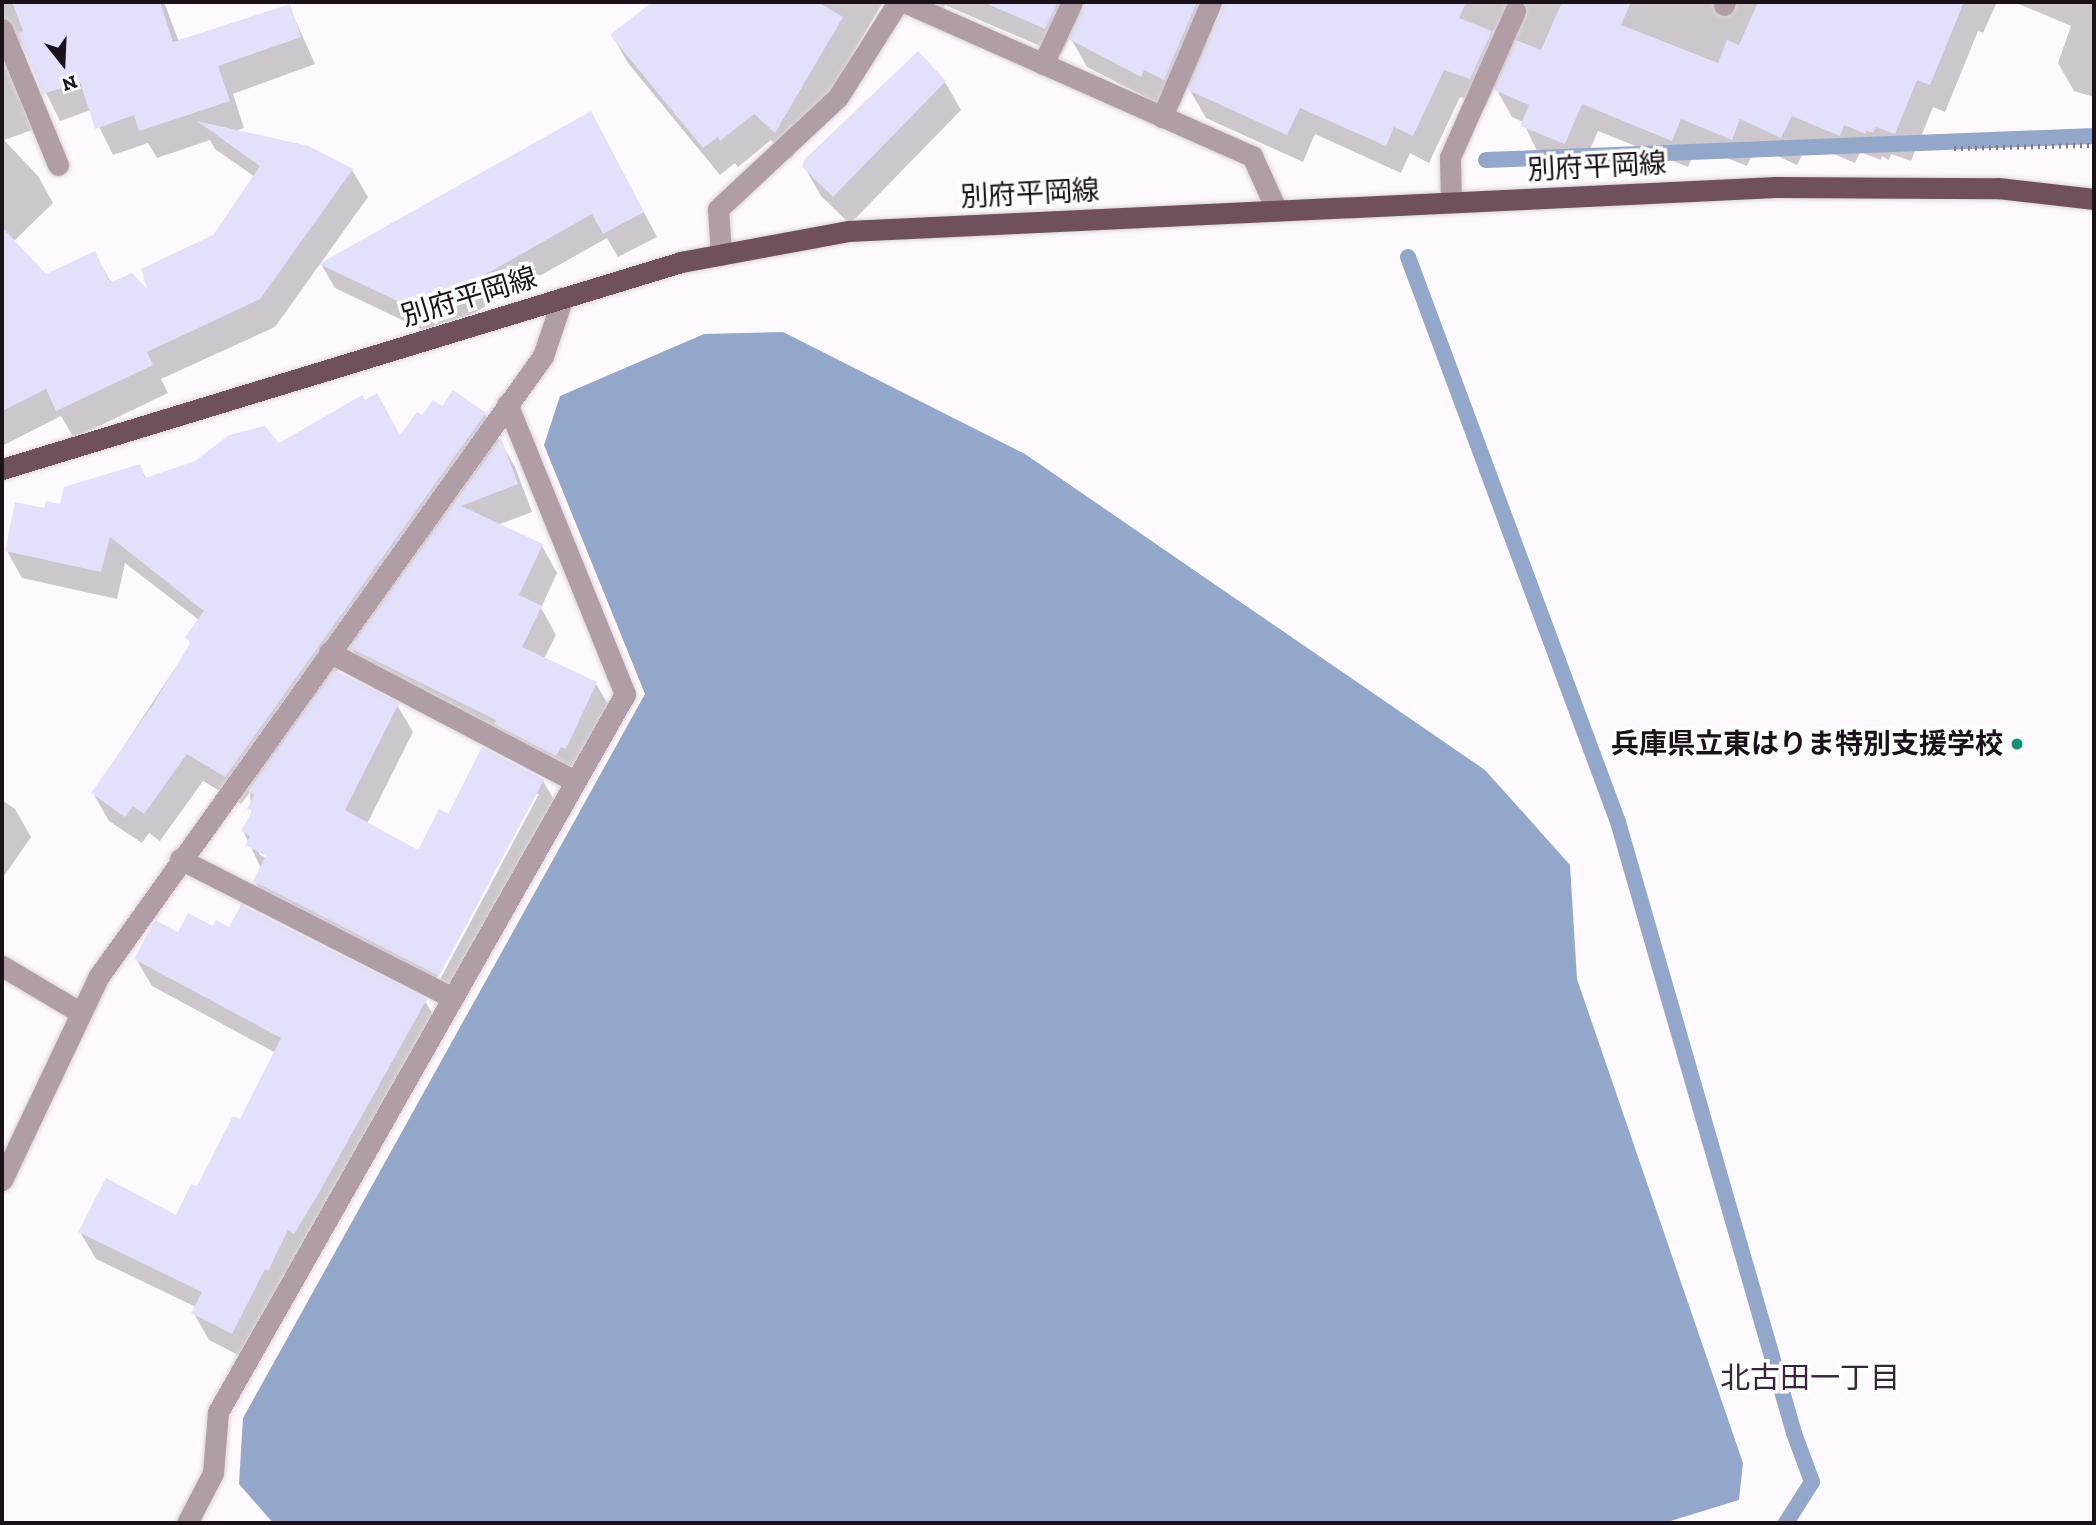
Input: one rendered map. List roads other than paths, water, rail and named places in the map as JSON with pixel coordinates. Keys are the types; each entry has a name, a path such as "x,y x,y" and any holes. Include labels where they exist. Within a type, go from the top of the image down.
{"main road":[{"name":"別府平岡線","path":"2,469 681,262 848,231 1776,187 1998,188 2094,199"}],"street":[{"path":"722,255 718,209 838,97 898,2"},
{"path":"904,2 935,8 1043,64 1252,156 1277,211"},
{"path":"1043,64 1072,2"},
{"path":"1162,117 1211,2"},
{"path":"1451,202 1450,157 1515,12"},
{"path":"2,29 11,78 58,164"},
{"path":"2,1180 99,976 180,859 543,356 563,298"},
{"path":"187,1523 213,1473 218,1412 625,694 507,404"},
{"path":"329,652 575,781"},
{"path":"180,859 453,999"},
{"path":"2,966 81,1013"}],"water":[{"path":"783,332 1025,454 1485,770 1570,865 1577,979 1743,1463 1739,1500 1664,1523 273,1523 239,1484 243,1418 645,694 544,445 560,396 704,334"}],"waterway":[{"path":"1486,160 2094,136"},
{"path":"1408,257 1618,822 1794,1433 1812,1482 1786,1523"}],"place":[{"name":"兵庫県立東はりま特別支援学校","path":"2017,744"}],"district":[{"name":"北古田一丁目","path":"1810,1378"}]}
